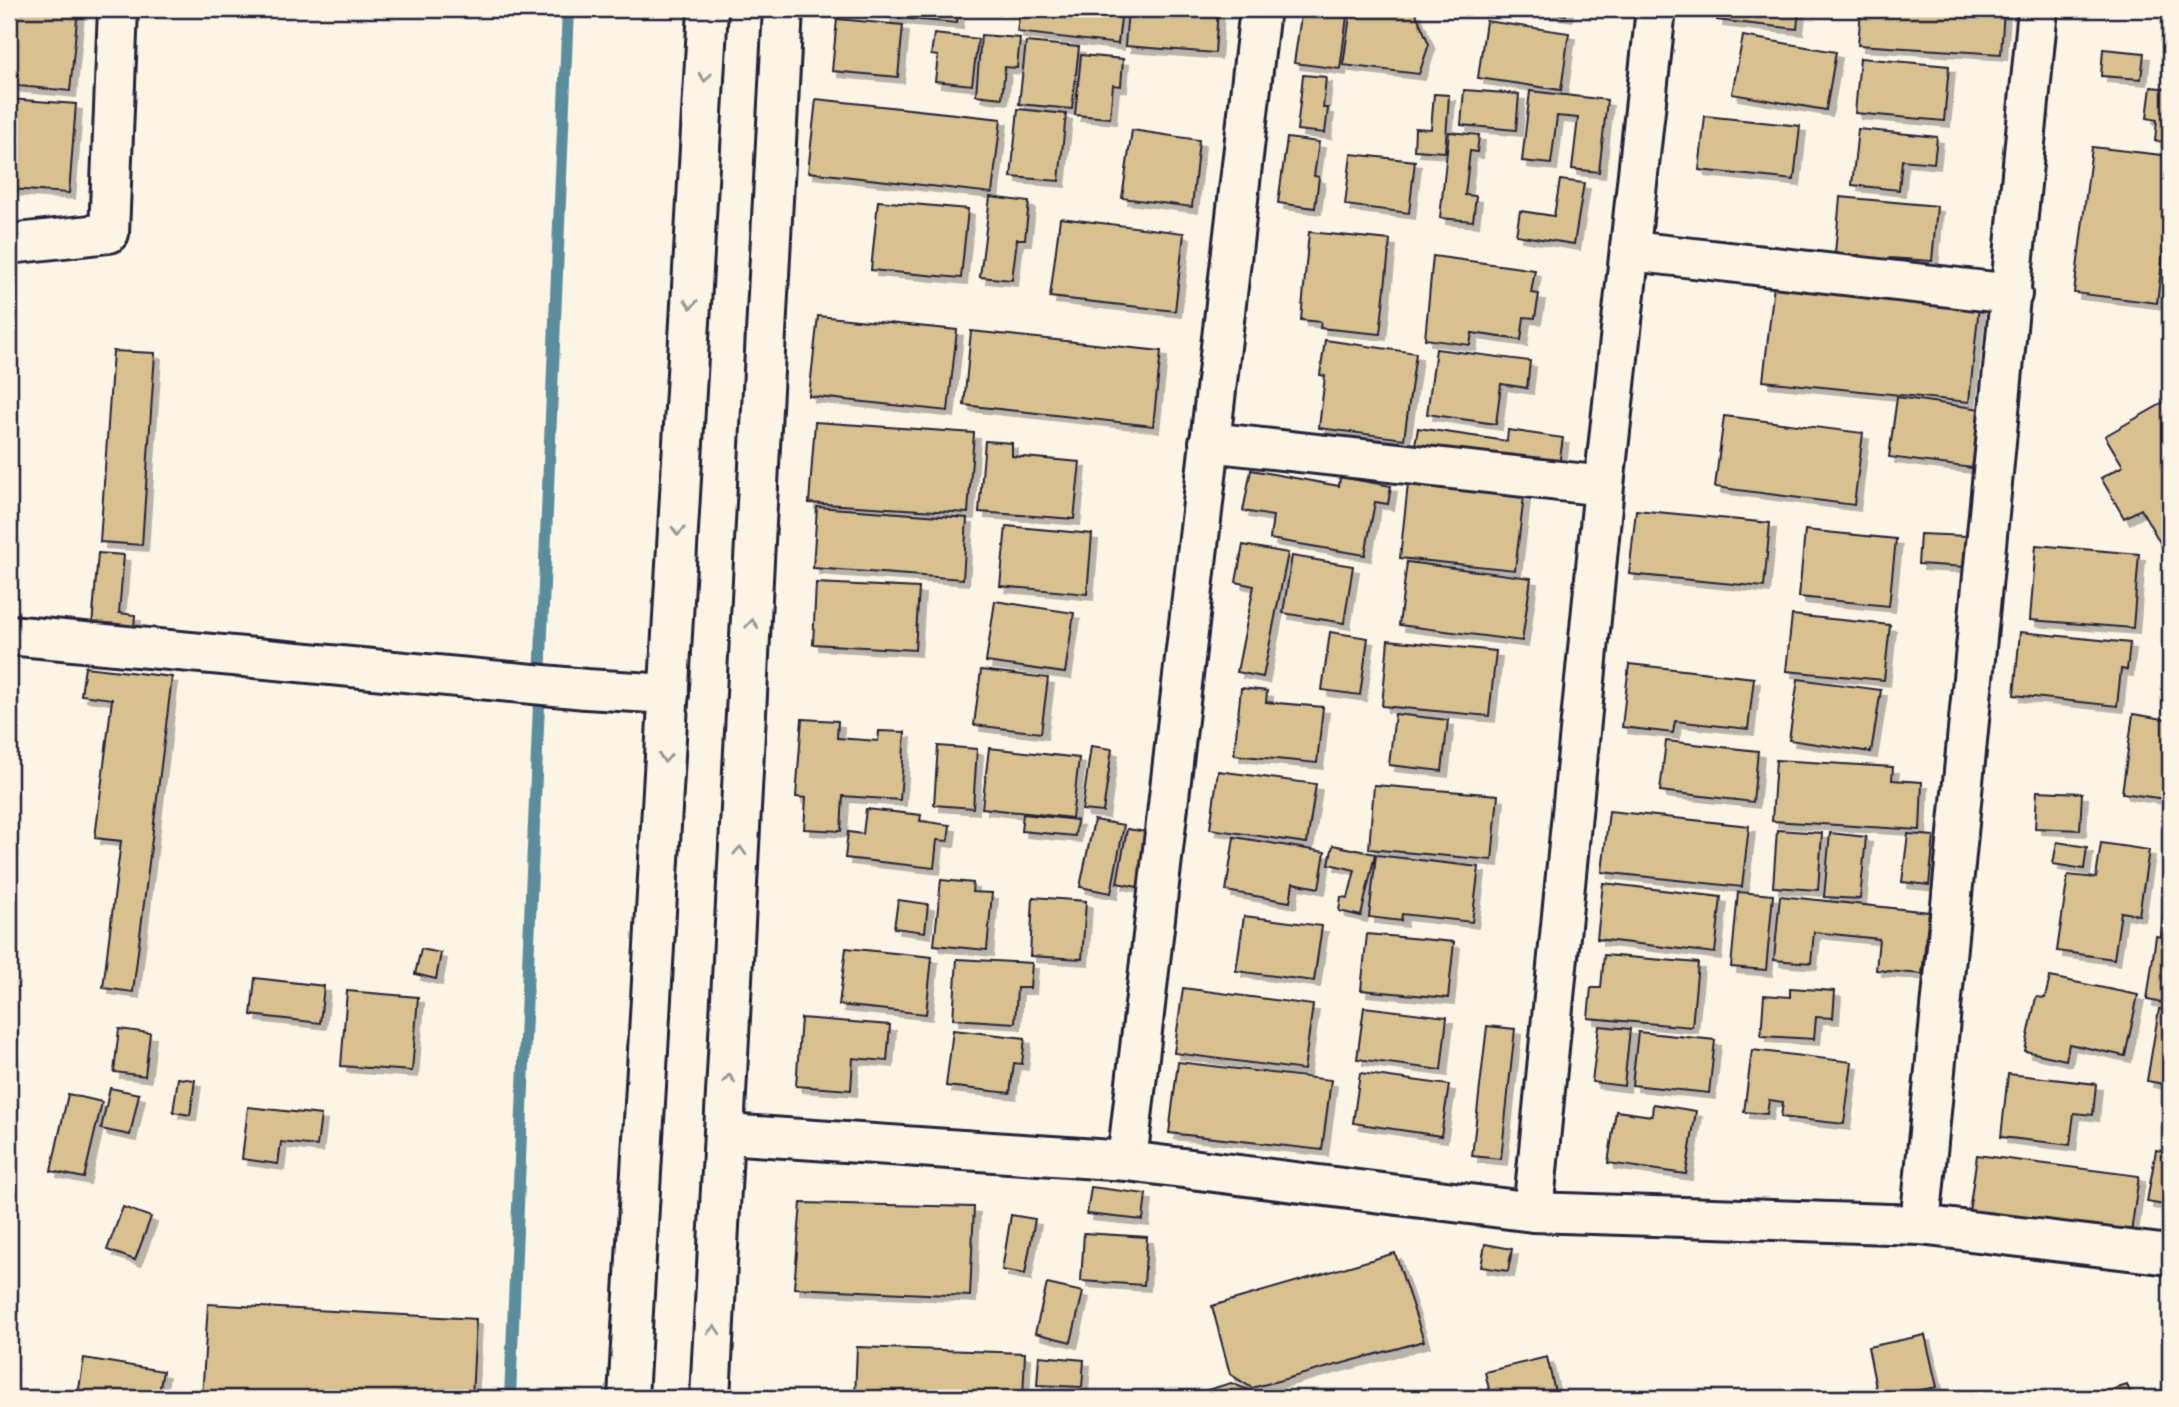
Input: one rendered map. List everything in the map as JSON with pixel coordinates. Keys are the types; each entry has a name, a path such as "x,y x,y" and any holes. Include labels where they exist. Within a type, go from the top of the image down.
{"street":[{"path":"9,244 108,233 118,9"},
{"path":"628,1398 708,9"},
{"path":"710,1398 726,1134 783,9"},
{"path":"1127,1161 1260,9"},
{"path":"1533,1212 1604,486 1656,9"},
{"path":"1920,1225 2038,9"},
{"path":"1631,251 2011,294"},
{"path":"1209,442 1604,486"},
{"path":"9,635 586,689 669,694"},
{"path":"726,1134 1127,1161 1533,1212 1920,1225 2170,1255"}],"building":[{"path":"9,9 78,9 70,91 9,85"},
{"path":"886,9 958,9 957,23 885,17"},
{"path":"1020,9 1122,9 1118,44 1017,32"},
{"path":"1128,9 1218,9 1215,53 1125,46"},
{"path":"1302,9 1348,9 1340,69 1294,63"},
{"path":"1351,9 1415,11 1429,44 1419,74 1343,65"},
{"path":"1522,9 1567,9 1566,15"},
{"path":"1718,9 1799,9 1797,29 1717,20"},
{"path":"1861,9 2004,9 2001,54 1858,45"},
{"path":"837,19 903,25 898,77 832,71"},
{"path":"1486,21 1569,33 1561,90 1478,78"},
{"path":"934,34 978,39 972,85 935,81 938,56 931,55"},
{"path":"981,35 1020,38 1017,68 1005,67 1002,98 976,95"},
{"path":"1743,36 1836,52 1826,110 1732,94"},
{"path":"1026,42 1079,47 1072,109 1019,104"},
{"path":"2103,49 2144,53 2141,79 2101,76"},
{"path":"1081,55 1123,59 1121,86 1113,85 1110,118 1075,115"},
{"path":"1860,58 1949,66 1944,121 1855,113"},
{"path":"1303,75 1326,77 1323,108 1328,108 1325,133 1297,130"},
{"path":"2151,87 2170,89 2170,142 2155,141 2157,120 2147,118"},
{"path":"1464,90 1519,94 1516,130 1461,125"},
{"path":"1530,91 1607,100 1599,172 1572,169 1578,118 1557,116 1551,164 1522,161"},
{"path":"1434,94 1449,95 1445,152 1414,150 1415,128 1431,129"},
{"path":"9,99 76,104 69,193 9,189"},
{"path":"816,99 1001,119 992,193 808,172"},
{"path":"1018,109 1066,114 1059,181 1011,177"},
{"path":"1705,116 1800,126 1794,180 1699,170"},
{"path":"1858,129 1937,137 1934,163 1902,160 1899,190 1852,185"},
{"path":"1132,130 1199,140 1192,207 1122,198"},
{"path":"1449,132 1479,135 1477,152 1470,151 1465,195 1476,196 1473,221 1440,218"},
{"path":"1287,138 1319,142 1314,176 1319,177 1315,208 1278,203"},
{"path":"2092,147 2170,156 2170,220 2167,220 2157,303 2074,293"},
{"path":"1351,154 1415,161 1409,213 1345,205"},
{"path":"1560,180 1584,183 1574,244 1516,235 1520,211 1554,216"},
{"path":"990,197 1029,202 1025,239 1017,239 1012,280 980,277"},
{"path":"1840,197 1937,206 1932,261 1890,258 1889,270 1834,265"},
{"path":"878,201 968,209 961,278 871,270"},
{"path":"1060,218 1184,233 1175,311 1050,297"},
{"path":"1309,232 1390,240 1380,334 1320,328 1321,322 1301,320"},
{"path":"1433,256 1535,270 1531,293 1539,294 1535,318 1524,317 1521,340 1472,333 1470,345 1425,339"},
{"path":"1774,285 1979,306 1969,402 1763,381"},
{"path":"818,316 957,330 948,411 809,396"},
{"path":"971,331 1161,351 1153,426 964,405"},
{"path":"1325,340 1416,353 1404,439 1319,428 1325,376 1320,375"},
{"path":"1436,349 1530,361 1527,388 1501,384 1496,424 1427,414"},
{"path":"113,351 155,353 142,545 100,542"},
{"path":"1897,397 1981,409 1972,468 1889,457"},
{"path":"2170,399 2170,544 2163,548 2141,509 2124,518 2101,478 2123,466 2105,436"},
{"path":"1724,416 1863,433 1854,505 1715,487"},
{"path":"815,422 974,433 968,513 809,503"},
{"path":"1418,428 1507,441 1508,430 1563,438 1558,471 1414,450"},
{"path":"985,441 1012,443 1012,456 1080,462 1074,519 979,512"},
{"path":"1251,470 1339,486 1340,477 1391,486 1388,504 1375,502 1365,555 1270,539 1273,516 1243,511"},
{"path":"1408,484 1524,496 1515,570 1400,558"},
{"path":"817,507 967,518 963,579 813,568"},
{"path":"1636,510 1770,523 1764,587 1629,574"},
{"path":"1006,526 1092,534 1087,594 1000,586"},
{"path":"1805,530 1896,539 1889,606 1799,597"},
{"path":"1920,534 1967,536 1966,567 1918,564"},
{"path":"1243,545 1288,553 1263,677 1237,672 1254,586 1236,582"},
{"path":"2036,545 2139,554 2133,628 2030,620"},
{"path":"98,553 124,555 119,613 135,615 133,642 91,639"},
{"path":"1292,556 1353,566 1344,623 1283,613"},
{"path":"1407,562 1531,578 1522,641 1399,625"},
{"path":"816,583 919,588 915,650 813,644"},
{"path":"995,601 1074,613 1065,673 986,662"},
{"path":"1792,615 1890,625 1884,680 1786,671"},
{"path":"1330,632 1368,638 1360,695 1322,690"},
{"path":"2020,632 2130,643 2127,670 2121,669 2117,706 2014,695"},
{"path":"1388,640 1496,651 1489,716 1382,706"},
{"path":"1629,664 1754,678 1748,729 1675,721 1673,733 1622,727"},
{"path":"85,667 172,677 133,992 103,988 121,841 95,838 112,699 81,695"},
{"path":"981,670 1048,678 1041,733 974,725"},
{"path":"1798,679 1881,690 1871,752 1789,740"},
{"path":"1241,688 1267,691 1266,702 1323,707 1317,763 1234,755"},
{"path":"1395,714 1448,720 1442,771 1389,765"},
{"path":"2133,714 2170,720 2170,764 2165,799 2122,793"},
{"path":"802,719 838,721 837,738 878,741 879,731 905,732 900,800 843,796 841,831 804,829 806,798 796,797"},
{"path":"1666,741 1758,751 1753,802 1660,791"},
{"path":"938,746 977,749 973,808 934,805"},
{"path":"1091,746 1112,749 1103,812 1082,810"},
{"path":"989,748 1079,758 1072,818 982,808"},
{"path":"1776,760 1893,767 1892,780 1922,782 1920,830 1772,821"},
{"path":"1218,771 1316,784 1307,843 1210,829"},
{"path":"1374,785 1498,795 1492,860 1369,849"},
{"path":"2037,791 2082,793 2080,830 2035,828"},
{"path":"866,809 921,815 920,821 950,825 948,841 937,840 934,868 845,858 848,832 863,834"},
{"path":"1609,811 1749,826 1742,887 1602,872"},
{"path":"1023,814 1077,820 1075,836 1021,831"},
{"path":"1094,820 1124,825 1111,893 1080,887"},
{"path":"1127,829 1148,832 1138,887 1117,883"},
{"path":"1777,830 1822,833 1818,890 1773,887"},
{"path":"1830,833 1866,837 1860,899 1824,897"},
{"path":"1908,834 1934,836 1929,885 1902,882"},
{"path":"1234,837 1325,852 1319,888 1293,883 1290,902 1226,891"},
{"path":"2057,842 2087,847 2084,869 2053,864"},
{"path":"2101,843 2149,850 2139,915 2121,912 2114,959 2057,951 2068,875 2096,878"},
{"path":"1333,845 1375,854 1361,916 1339,911 1341,897 1348,898 1355,870 1329,864"},
{"path":"1376,855 1479,867 1472,922 1402,914 1401,921 1369,917"},
{"path":"2167,867 2170,868 2170,935 2161,935"},
{"path":"941,880 973,883 972,892 992,893 987,950 934,945"},
{"path":"1603,883 1721,897 1715,953 1597,939"},
{"path":"1738,892 1773,895 1766,970 1731,967"},
{"path":"1780,896 1929,912 1922,974 1876,970 1879,939 1814,932 1811,963 1774,960"},
{"path":"1033,897 1086,901 1082,959 1030,956"},
{"path":"898,900 928,904 925,932 894,928"},
{"path":"1244,916 1322,926 1314,981 1236,971"},
{"path":"1367,934 1454,942 1448,998 1361,990"},
{"path":"2156,936 2170,938 2170,1004 2147,1000"},
{"path":"846,948 932,957 926,1014 839,1005"},
{"path":"421,949 441,953 436,979 415,974"},
{"path":"1604,955 1698,963 1692,1027 1588,1018 1591,988 1601,988"},
{"path":"957,959 1032,963 1030,988 1017,988 1015,1023 953,1019"},
{"path":"2050,977 2138,995 2125,1056 2069,1044 2066,1060 2025,1051 2036,997 2045,998"},
{"path":"255,978 324,986 320,1023 251,1015"},
{"path":"1183,988 1313,1005 1304,1070 1174,1053"},
{"path":"1790,988 1835,991 1833,1018 1816,1017 1814,1039 1761,1036 1764,995 1790,997"},
{"path":"347,991 418,997 412,1071 341,1066"},
{"path":"1364,1007 1447,1017 1441,1070 1357,1059"},
{"path":"2159,1009 2170,1011 2170,1085 2147,1081"},
{"path":"801,1018 890,1025 887,1061 853,1058 851,1090 796,1086"},
{"path":"1487,1026 1515,1029 1501,1159 1472,1156"},
{"path":"1599,1026 1630,1029 1624,1086 1592,1082"},
{"path":"119,1029 150,1033 145,1076 114,1072"},
{"path":"953,1030 1025,1038 1022,1064 1014,1063 1010,1093 946,1086"},
{"path":"1638,1032 1715,1040 1709,1093 1632,1085"},
{"path":"1752,1050 1852,1062 1844,1124 1781,1117 1783,1102 1769,1100 1767,1114 1744,1112"},
{"path":"1178,1062 1331,1080 1322,1150 1169,1133"},
{"path":"1360,1073 1449,1085 1441,1136 1353,1123"},
{"path":"2008,1074 2096,1084 2093,1115 2074,1113 2070,1145 2001,1137"},
{"path":"178,1078 195,1080 190,1115 173,1112"},
{"path":"110,1088 139,1094 130,1135 101,1129"},
{"path":"68,1094 102,1102 84,1178 51,1171"},
{"path":"1653,1104 1696,1111 1686,1174 1608,1163 1616,1111 1652,1116"},
{"path":"248,1107 321,1115 317,1146 281,1142 278,1164 242,1159"},
{"path":"2156,1150 2170,1152 2170,1206 2147,1202"},
{"path":"1977,1155 2139,1176 2131,1233 1969,1212"},
{"path":"1091,1187 1146,1194 1143,1220 1087,1214"},
{"path":"801,1203 974,1207 970,1296 794,1288"},
{"path":"123,1207 151,1217 135,1260 107,1250"},
{"path":"1011,1215 1035,1219 1025,1274 1002,1270"},
{"path":"1084,1233 1147,1237 1144,1285 1081,1281"},
{"path":"1485,1244 1512,1249 1508,1271 1481,1267"},
{"path":"1395,1253 1424,1341 1252,1388 1230,1374 1212,1306"},
{"path":"1047,1284 1083,1292 1071,1342 1035,1333"},
{"path":"208,1304 476,1319 472,1398 202,1398"},
{"path":"1925,1335 1937,1387 1878,1398 1868,1347"},
{"path":"857,1347 1025,1353 1023,1398 855,1398"},
{"path":"1039,1356 1084,1360 1082,1387 1037,1385"},
{"path":"1547,1357 1555,1392 1526,1398 1491,1398 1485,1372"},
{"path":"84,1358 163,1371 158,1398 100,1398 78,1395"},
{"path":"1231,1383 1254,1392 1255,1398 1180,1398"},
{"path":"2127,1385 2133,1398 2086,1398"}],"waterway":[{"path":"510,1398 568,9"}]}
